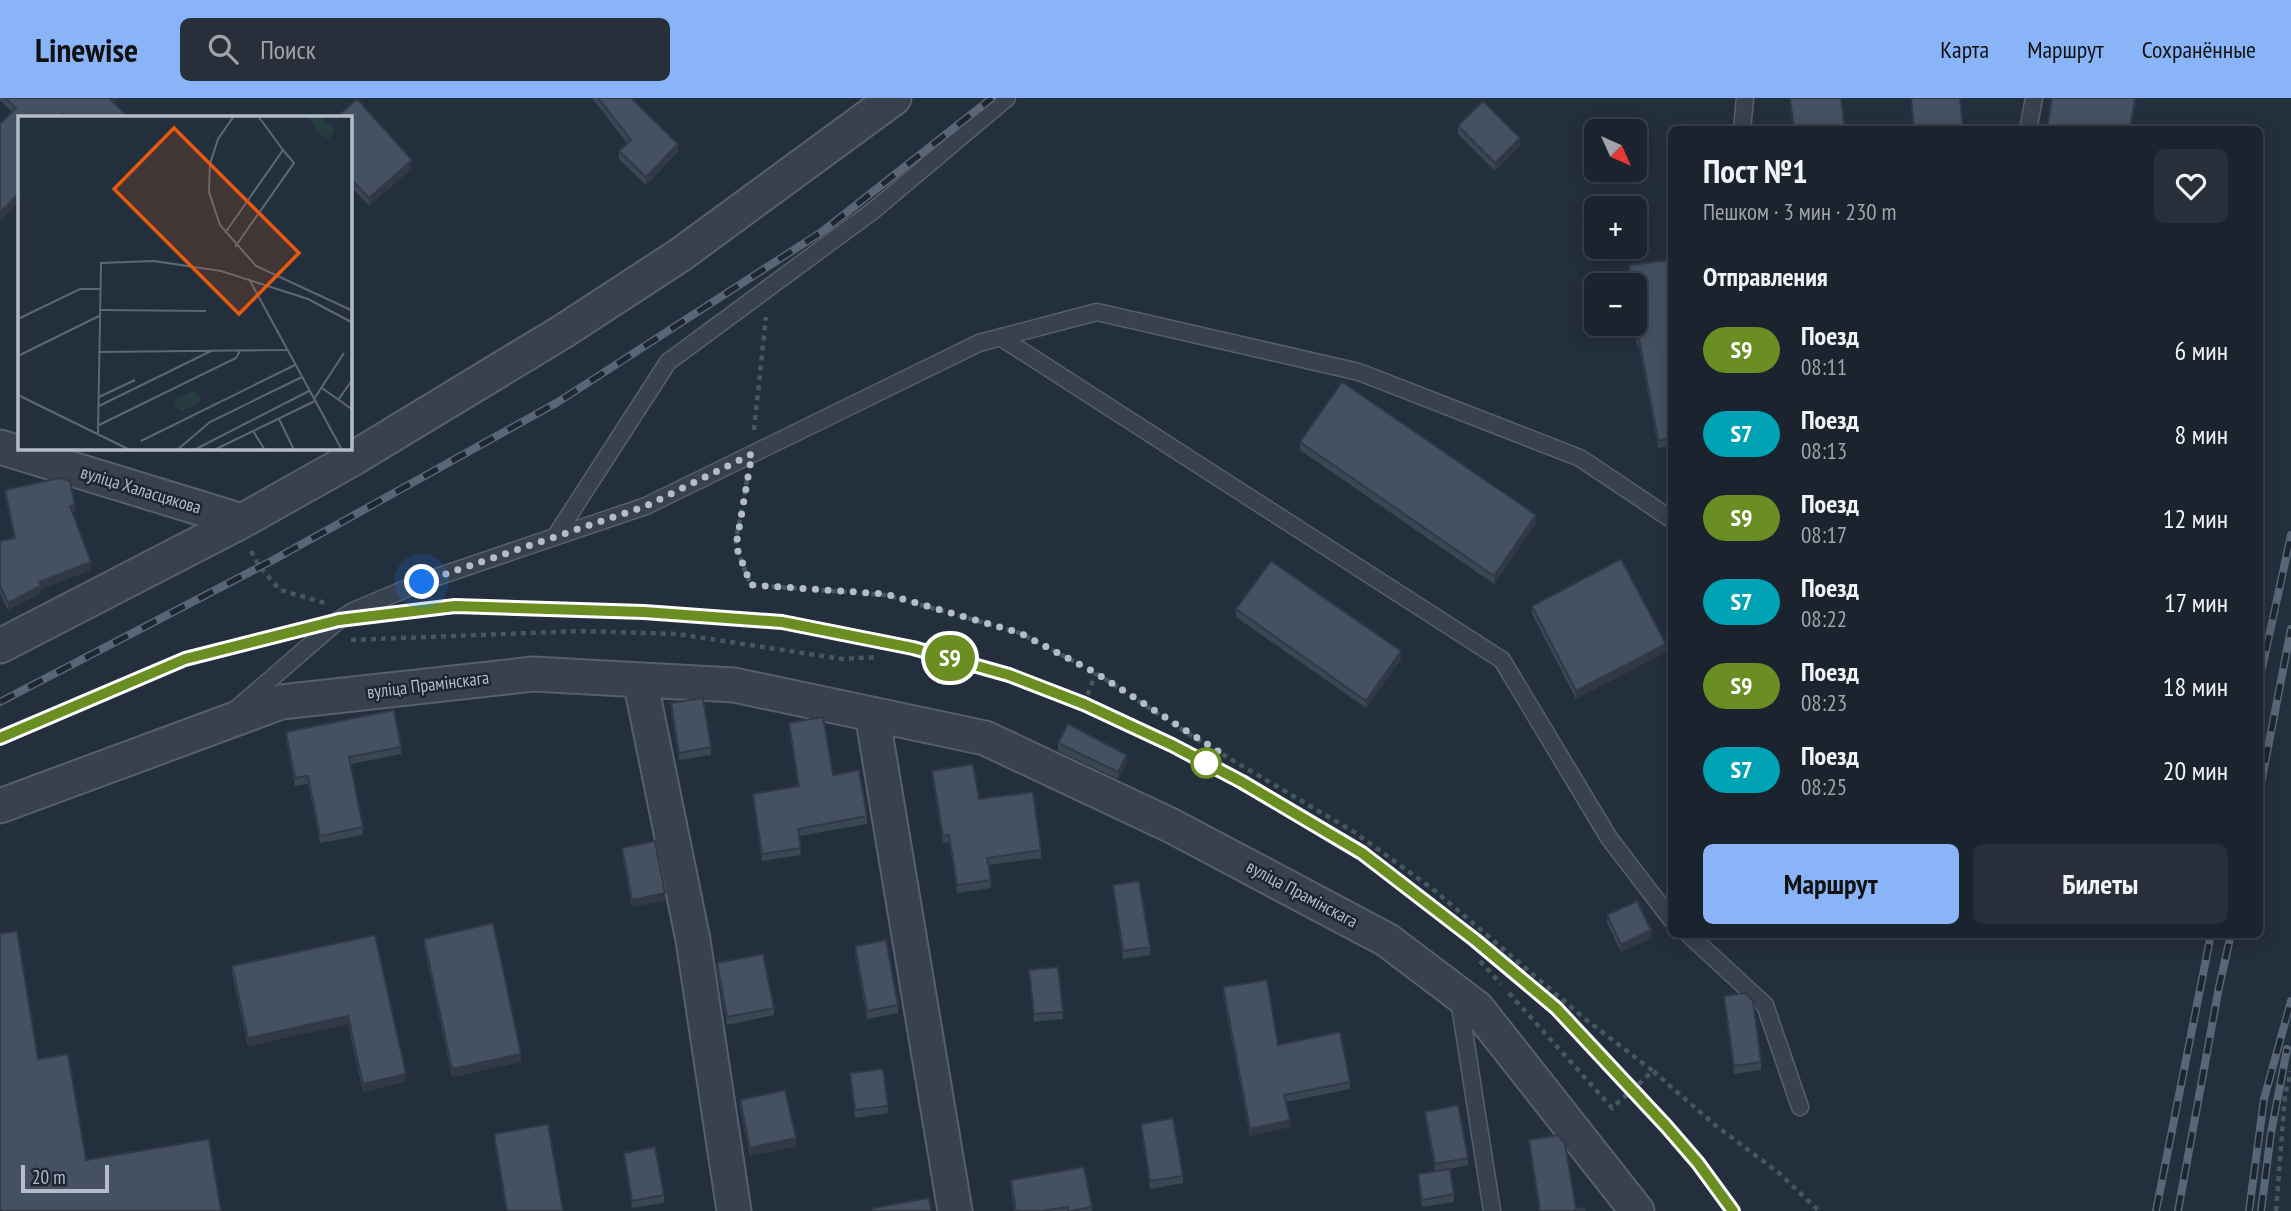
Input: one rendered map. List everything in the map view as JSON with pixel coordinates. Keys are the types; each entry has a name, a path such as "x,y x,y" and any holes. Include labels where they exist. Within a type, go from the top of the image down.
{"street":[{"path":"0,646 247,536 354,458 572,325 680,254 894,98"},
{"name":"вуліца Халасцякова","path":"0,447 247,536"},
{"name":"вуліца Прамінскага","path":"0,806 281,702 533,674 734,685 985,737 1160,820 1387,940 1477,1008 1637,1211"},
{"path":"640,680 693,940 734,1211"},
{"path":"872,714 955,1211"}],"lane":[{"path":"555,537 668,362 974,134 1007,98"},
{"path":"1742,126 1745,98"},
{"path":"2029,126 2034,98"},
{"path":"216,727 339,620 353,611 422,582 646,506 979,343 1097,312 1359,372 1580,458 1668,517"},
{"path":"1000,337 1502,660 1609,838 1668,915"},
{"path":"1692,938 1765,1005 1800,1107"},
{"path":"1459,994 1492,1211"}],"path":[{"path":"769,288 752,454 736,546 751,585 886,594 1020,633 1096,673 1195,738 1353,832 1434,890 1584,1018 1653,1071 1715,1125 1779,1172 1819,1211"},
{"path":"247,536 259,566 280,590 353,611"},
{"path":"312,643 373,638 580,631 677,634 842,659 879,657"},
{"path":"1084,704 1096,673"},
{"path":"1480,961 1612,1108 1653,1071"},
{"path":"2276,1211 2285,1095 2291,1071"}],"building":[{"path":"5,98 111,98 127,116 18,116 18,194 0,213 0,124 16,108"},
{"path":"598,98 631,98 678,144 646,177 619,151 631,140"},
{"path":"1790,98 1841,98 1844,126 1794,126"},
{"path":"1911,98 1960,98 1963,126 1914,126"},
{"path":"2052,98 2135,98 2131,126 2048,126"},
{"path":"357,99 412,160 369,198 352,180 352,116 338,116"},
{"path":"1483,101 1520,138 1495,163 1458,126"},
{"path":"1668,260 1668,439 1658,441 1637,336 1647,336 1647,273 1630,273 1629,265"},
{"path":"1342,382 1536,515 1494,576 1300,442"},
{"path":"59,478 70,481 75,505 70,506 91,562 39,582 41,586 8,603 0,586 0,541 15,538 5,490"},
{"path":"1621,559 1666,644 1576,691 1532,606"},
{"path":"1271,561 1401,651 1366,701 1236,609"},
{"path":"703,698 711,747 679,753 671,703"},
{"path":"394,710 401,747 349,757 363,827 320,836 308,776 295,778 286,732"},
{"path":"823,717 833,775 859,770 867,816 798,829 801,848 762,854 753,794 799,786 789,723"},
{"path":"1068,724 1127,755 1118,772 1058,743"},
{"path":"973,764 979,799 1033,792 1041,850 987,858 991,880 957,885 949,835 943,836 932,771"},
{"path":"655,841 665,893 632,900 622,848"},
{"path":"1139,881 1150,947 1123,951 1113,885"},
{"path":"1637,901 1651,930 1621,945 1607,915"},
{"path":"493,923 521,1054 452,1069 424,939"},
{"path":"17,931 38,1059 68,1054 86,1160 209,1139 221,1211 0,1211 0,934"},
{"path":"375,935 406,1074 363,1084 348,1016 248,1038 232,966"},
{"path":"886,940 898,1005 867,1011 855,946"},
{"path":"763,954 774,1008 727,1017 717,963"},
{"path":"1058,967 1063,1012 1034,1014 1029,970"},
{"path":"1267,980 1278,1045 1340,1032 1350,1082 1284,1095 1290,1120 1250,1129 1223,987"},
{"path":"1745,993 1753,1001 1761,1062 1734,1066 1724,996"},
{"path":"883,1069 888,1106 855,1110 850,1073"},
{"path":"785,1090 796,1138 750,1148 740,1100"},
{"path":"1458,1105 1468,1158 1435,1164 1425,1112"},
{"path":"1173,1118 1183,1176 1150,1181 1141,1124"},
{"path":"548,1124 563,1211 507,1211 494,1134"},
{"path":"1558,1135 1565,1144 1576,1209 1585,1208 1585,1211 1540,1211 1529,1140"},
{"path":"655,1147 664,1195 632,1201 624,1153"},
{"path":"1084,1167 1092,1207 1070,1211 1068,1207 1016,1211 1011,1180"},
{"path":"1450,1169 1454,1194 1422,1200 1418,1174"},
{"path":"929,1198 931,1211 873,1211 873,1208"}],"railway":[{"path":"0,702 275,559 558,402 823,231 992,98"},
{"path":"2263,664 2291,535"},
{"path":"0,738 185,658 339,620 455,606 644,613 781,622 913,648 1009,675 1084,704 1243,782 1362,853 1475,940 1556,1008 1634,1089 1698,1163 1733,1211"},
{"path":"2263,773 2291,629"},
{"path":"2156,1211 2210,938"},
{"path":"2178,1211 2230,938"},
{"path":"2249,1211 2264,1099 2291,1001"},
{"path":"2261,1211 2271,1133 2287,1049"}],"train":[{"name":"S9","path":"0,738 185,659 339,620 455,606 644,612 782,622 913,648 1009,675 1084,704 1172,745 1242,782 1362,853 1475,940 1556,1008 1634,1089 1698,1163 1733,1211"}],"route":[{"path":"422,582 646,506 752,454 736,546 751,585 886,594 1020,633 1096,673 1218,751 1206,763"}]}
